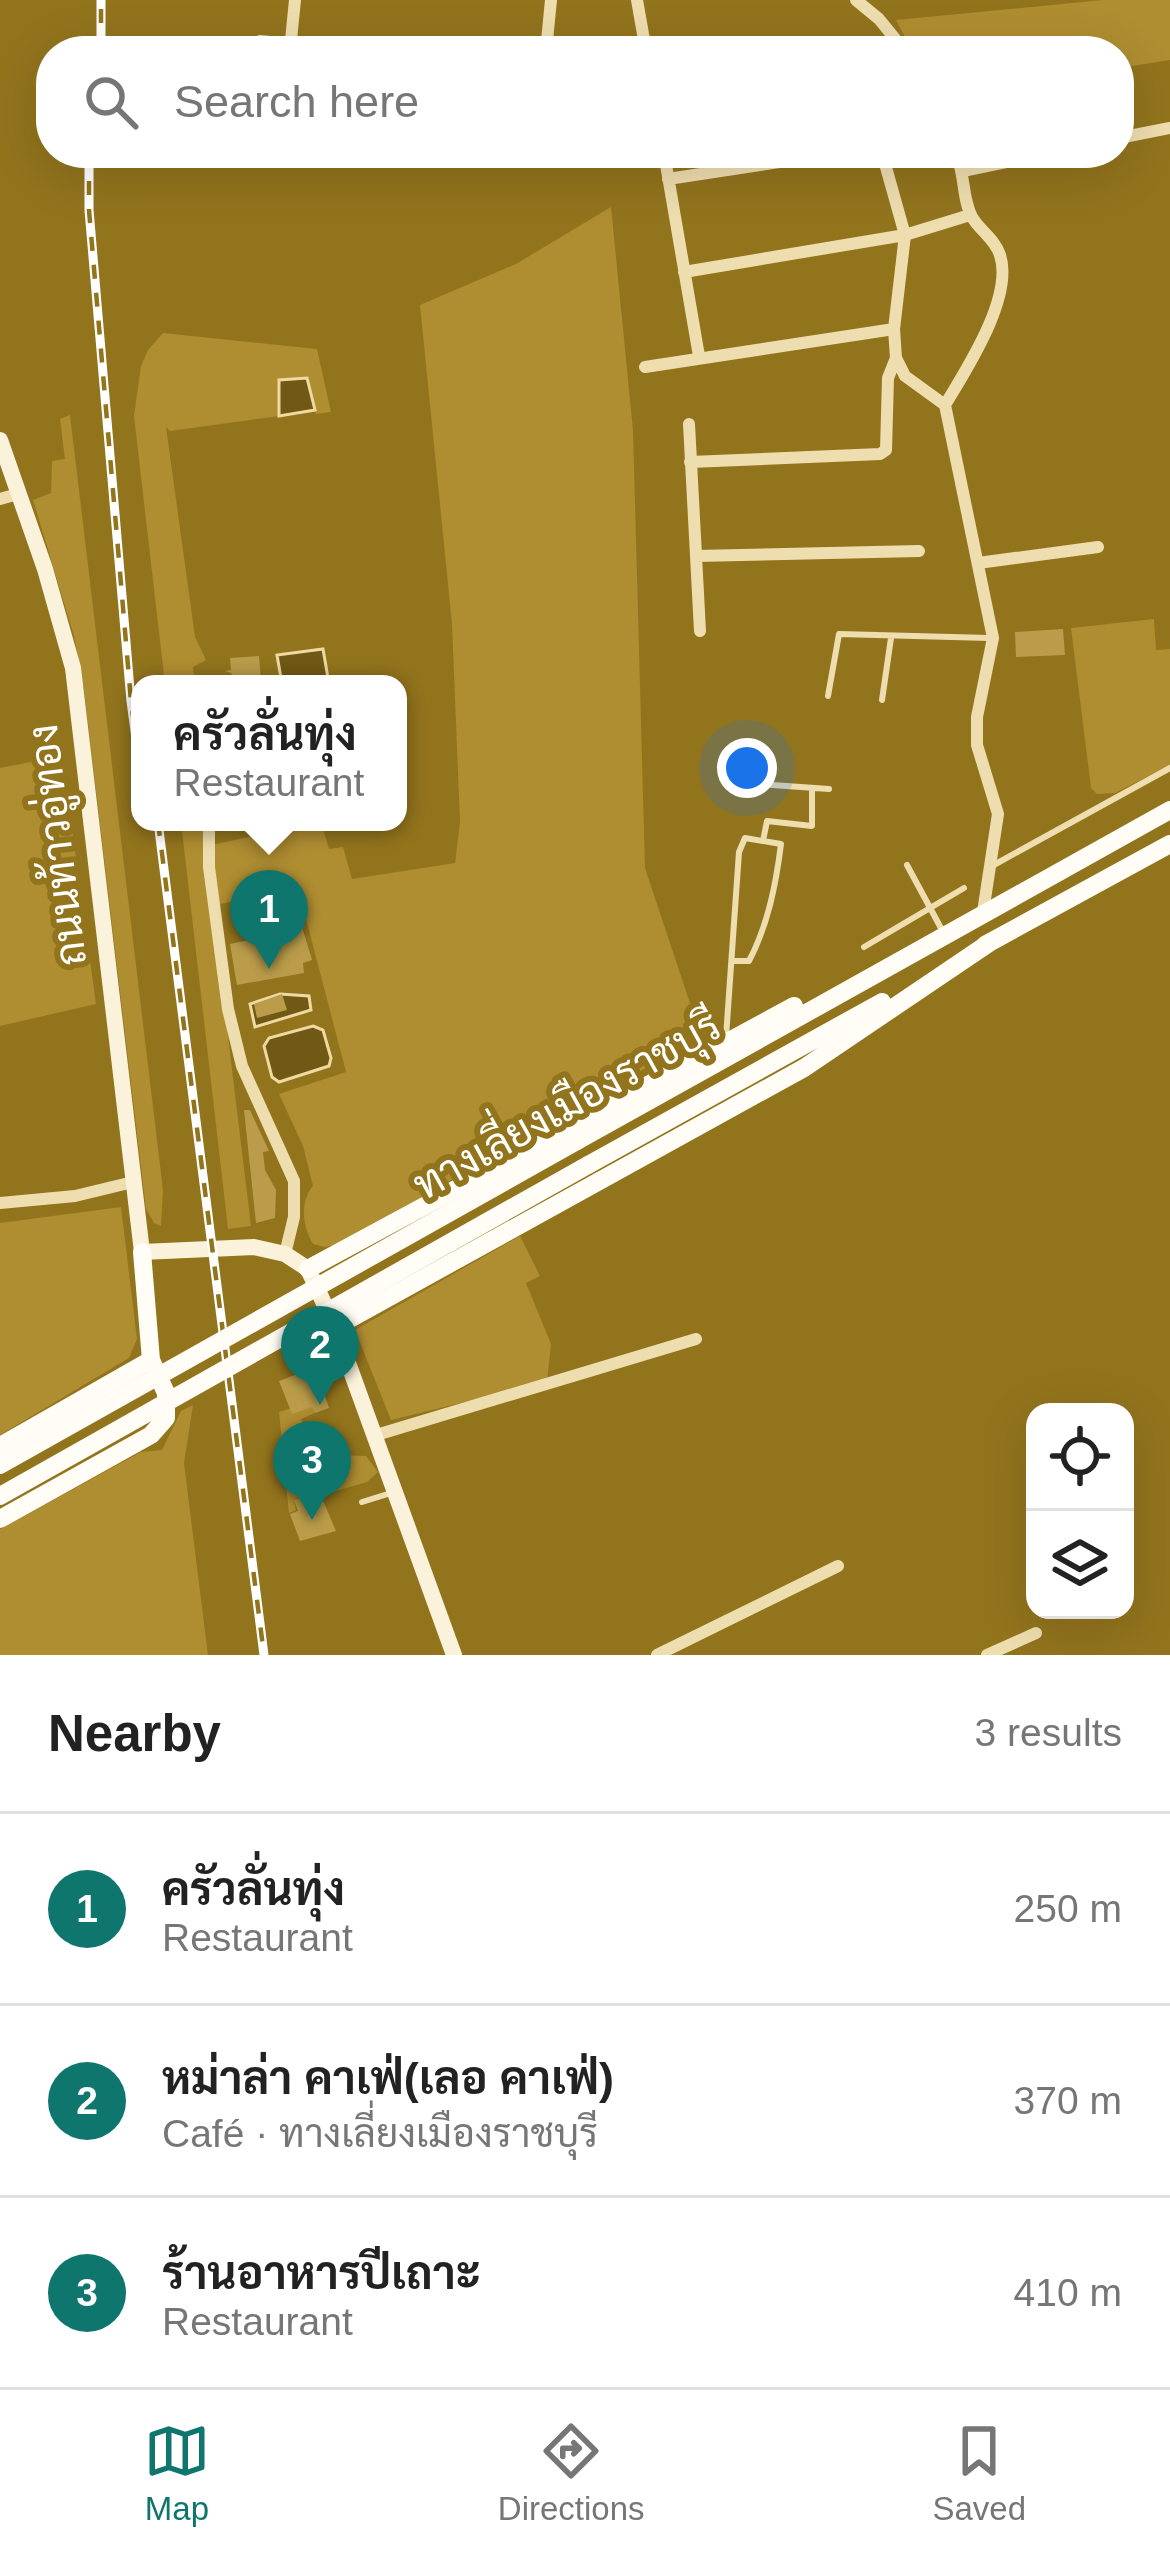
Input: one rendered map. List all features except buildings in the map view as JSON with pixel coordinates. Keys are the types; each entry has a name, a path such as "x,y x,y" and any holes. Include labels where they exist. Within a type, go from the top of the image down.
{"main road":[{"name":"ทางเลี่ยงเมืองราชบุรี","path":"0,1465 896,959 1170,810"},
{"name":"ทางเลี่ยงเมืองราชบุรี","path":"0,1496 1170,844"},
{"path":"335,1327 804,1068 992,941"},
{"path":"308,1269 768,1017 896,959"},
{"path":"0,1519 151,1435 166,1418 166,1393 151,1360 142,1252"},
{"path":"0,1446 151,1360"}],"street":[{"path":"291,36 295,0"},
{"path":"547,36 551,0"},
{"path":"637,0 643,36"},
{"path":"856,0 893,36"},
{"path":"1134,135 1170,128"},
{"path":"666,168 699,356"},
{"path":"668,179 740,168"},
{"path":"886,168 905,235 894,329 896,358 905,376 945,405 993,638 976,718 977,745 998,814 983,912"},
{"path":"945,405 981,346 1002,279 1001,258 991,237 970,215 963,168"},
{"path":"964,171 978,168"},
{"path":"684,272 905,235 970,215"},
{"path":"645,367 894,329"},
{"path":"690,462 880,454 886,450 888,378 896,358"},
{"path":"689,424 700,631"},
{"name":"ถนนท้าวอู่ทอง","path":"0,440 9,496 45,569 73,668 142,1252"},
{"path":"977,563 1098,547"},
{"path":"696,556 919,551"},
{"path":"208,831 228,1009 242,1066 294,1181 294,1217 285,1254"},
{"path":"0,1203 75,1196 133,1182"},
{"path":"142,1252 254,1247 285,1254 308,1269 335,1327 454,1655"},
{"path":"374,1436 696,1340"},
{"path":"657,1655 838,1566"},
{"path":"987,1655 1036,1633"}],"lane":[{"path":"828,696 839,634 993,638"},
{"path":"882,700 891,638"},
{"path":"988,868 1170,768"},
{"path":"758,784 829,789"},
{"path":"763,841 767,821 812,826 812,788"},
{"path":"726,1041 739,852 745,838 781,844 776,884 749,961 732,961"},
{"path":"908,865 943,934"},
{"path":"863,947 964,888"},
{"path":"362,1502 394,1492"}],"shaded area":[{"path":"1103,0 1170,0 1170,60 1134,66 1134,36 904,36 896,20"},
{"path":"611,207 633,430 645,868 696,1021 715,1028 340,1244 325,1247 313,1244 307,1229 306,1199 313,1186 303,1146 279,1094 346,1072 298,888 220,904 211,845 278,831 324,831 329,849 343,847 352,879 455,863 460,822 452,624 420,305 516,264"},
{"path":"163,333 317,349 331,412 316,414 307,378 280,380 279,416 170,431 166,427 195,637 206,660 193,667 194,675 164,675 134,416 148,350"},
{"path":"307,378 315,410 279,416 279,380"},
{"path":"70,415 163,1190 161,1226 146,1209 84,690 74,636 33,500 51,493 52,461 65,459 60,419"},
{"path":"1154,619 1156,650 1170,649 1170,765 1115,793 1097,794 1091,788 1071,628"},
{"path":"323,649 327,675 280,675 277,655"},
{"path":"62,756 96,1004 0,1026 0,768"},
{"path":"182,831 203,831 251,1226 228,1229"},
{"path":"280,994 309,996 311,1010 255,1027 250,1004"},
{"path":"313,1026 323,1030 329,1066 279,1082 272,1077 264,1046 269,1038"},
{"path":"121,1207 137,1339 129,1358 0,1435 0,1223"},
{"path":"520,1236 540,1276 526,1283 551,1344 547,1382 391,1420 355,1330"},
{"path":"310,1402 315,1413 301,1419 311,1444 339,1455 366,1456 378,1472 367,1482 294,1500 296,1510 289,1513 279,1412"},
{"path":"193,1405 184,1463 208,1655 0,1655 0,1529 141,1452 162,1450 181,1411"}],"railway":[{"path":"101,0 101,36"},
{"path":"89,168 131,701"},
{"path":"159,831 264,1655"}],"place":[{"name":"ครัวลั่นทุ่ง","path":"269,969"},
{"name":"หม่าล่า คาเฟ่(เลอ คาเฟ่)","path":"320,1405"},
{"name":"ร้านอาหารปีเถาะ","path":"312,1520"}]}
